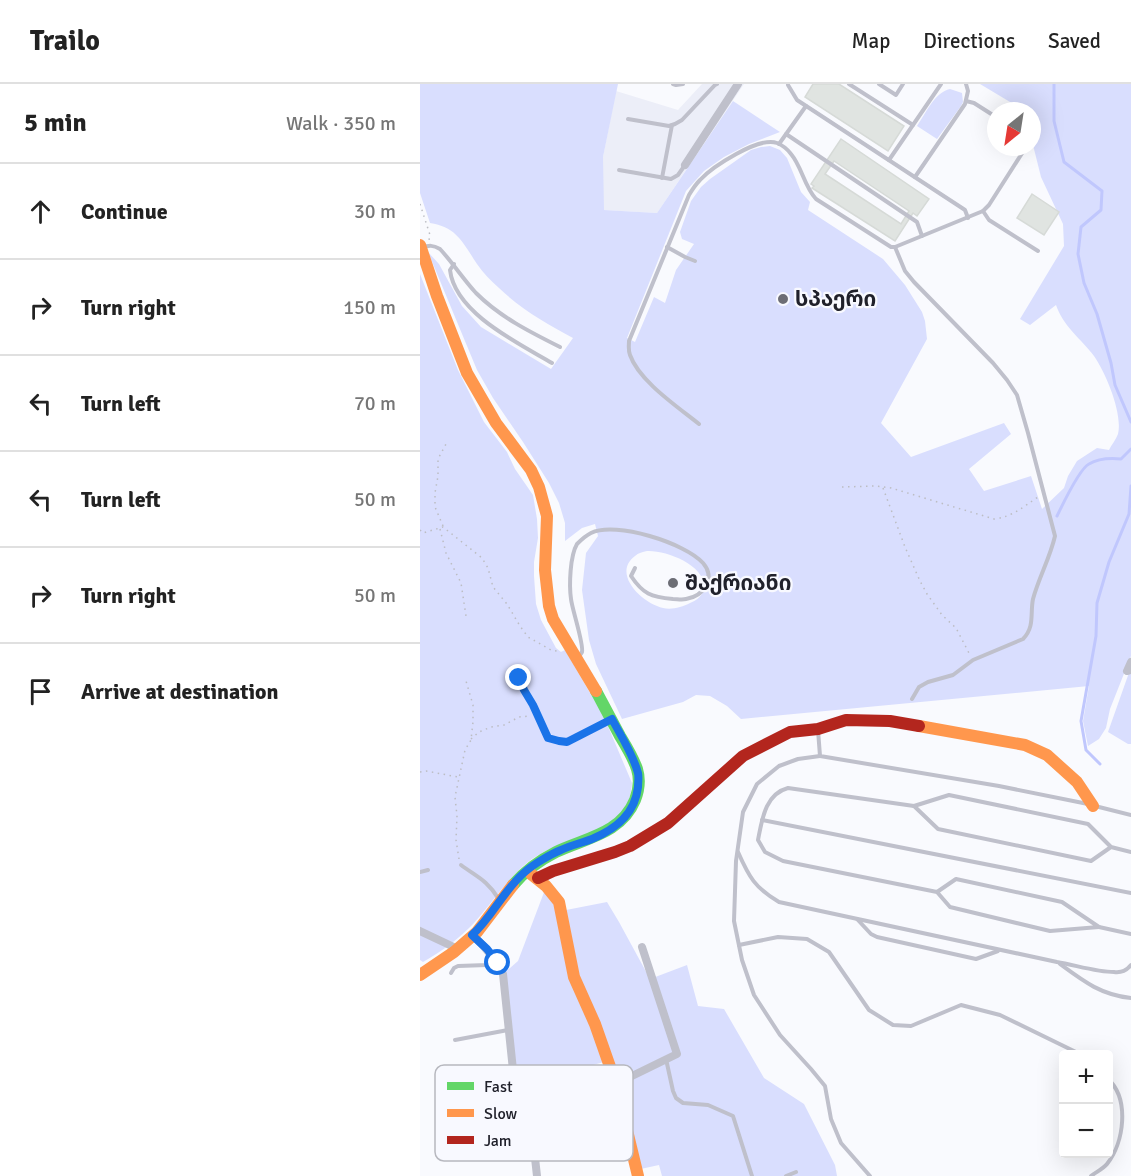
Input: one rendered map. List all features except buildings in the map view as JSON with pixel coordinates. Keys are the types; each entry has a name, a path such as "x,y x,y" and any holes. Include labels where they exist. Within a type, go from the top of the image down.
{"street":[{"path":"685,165 736,85"},
{"path":"420,975 458,949 493,912 526,871 560,850 593,838 616,825 634,806 639,776 633,758 612,719 553,619 549,606 545,570 547,516 539,487 531,470 496,423 467,373 437,296 423,246"},
{"path":"1131,662 1127,670 1131,670"},
{"path":"538,878 630,846 668,823 743,756 790,732 818,729 846,720 890,721 1026,745 1047,755 1077,782 1093,806"},
{"path":"526,871 538,878 559,902 574,977 595,1024 609,1065"},
{"path":"420,931 458,949"},
{"path":"472,935 495,959 503,974 512,1065"},
{"path":"633,1076 677,1054 642,947"},
{"path":"633,1155 638,1176"},
{"path":"535,1161 537,1176"}],"lane":[{"path":"673,84 683,84"},
{"path":"628,119 672,125 682,120 717,84"},
{"path":"781,85 789,84 797,100 965,210 968,218"},
{"path":"849,84 913,125"},
{"path":"879,84 896,95 903,84"},
{"path":"889,160 941,84"},
{"path":"915,177 966,101 968,91 966,84"},
{"path":"966,101 987,111"},
{"path":"779,144 806,106"},
{"path":"662,178 672,125"},
{"path":"786,134 917,222 922,236"},
{"path":"699,424 646,380 628,352 629,341 667,247 689,195 700,180 724,161 759,144 769,142 779,144 793,156 809,191 816,199 891,247 895,247 983,211 1020,156"},
{"path":"619,170 671,179 678,175 685,165"},
{"path":"983,211 989,220 1038,251"},
{"path":"423,246 435,246 440,249 476,292 498,312 519,326 560,346"},
{"path":"667,247 695,261"},
{"path":"895,247 905,271 914,282 993,363 1017,394 1054,536 1052,551 1033,600 1032,621 1028,634 1023,639 973,660 953,675 919,687 912,699"},
{"path":"454,264 450,270 451,276 464,301 494,328 552,363"},
{"path":"574,654 582,652 571,599 573,558 578,544 592,532 613,529 669,541 703,563 709,575 707,585 699,595 686,599 670,599 651,596 641,590 631,576 635,568"},
{"path":"537,716 548,738 567,742 612,719"},
{"path":"818,729 820,756"},
{"path":"870,1176 841,1143 831,1119 825,1086 780,1035 754,995 742,960 734,921 737,851 743,812 757,784 778,766 798,759 820,756 999,786 1131,815"},
{"path":"1131,852 1111,847 1088,824 949,795 914,806 788,788 779,790 771,799 762,819 758,840 765,852 783,861 937,892 950,907 1050,931 1099,927 1131,934"},
{"path":"914,806 938,829 1079,859 1091,861 1111,847"},
{"path":"762,819 1131,893"},
{"path":"737,851 756,886 779,902 1116,973 1128,969 1131,965"},
{"path":"461,865 484,880 500,901"},
{"path":"420,872 428,870"},
{"path":"937,892 956,879 967,881 1062,902 1099,927"},
{"path":"856,919 877,937 976,959 1000,950"},
{"path":"739,945 778,937 807,939 830,952 869,1010 893,1025 911,1026 961,1005 1000,1015 1072,1050"},
{"path":"451,973 458,966 487,965 495,959"},
{"path":"1057,962 1091,987 1131,998"},
{"path":"455,1040 509,1030"},
{"path":"666,1059 676,1098 683,1102 708,1106 733,1116 752,1176"},
{"path":"1091,1176 1106,1166 1117,1148 1123,1116 1121,1098 1113,1084"},
{"path":"786,1176 796,1172"}],"path":[{"path":"420,204 430,235 423,246"},
{"path":"446,444 438,459 435,507 442,527 446,553 461,584 466,616"},
{"path":"842,487 891,488 994,519 1006,518 1043,492"},
{"path":"883,487 904,547 920,581 942,615 956,628 973,660"},
{"path":"442,527 482,558 494,587 528,637 551,650 574,654"},
{"path":"421,532 442,527"},
{"path":"461,865 456,840 455,797 465,750 480,732 504,725 519,717 537,716 519,678"},
{"path":"466,681 473,705 471,740"},
{"path":"420,772 459,777"}],"shaded area":[{"path":"420,84 618,84 603,157 604,210 657,213 733,101 780,132 724,157 704,171 686,191 627,338 635,342 654,297 665,303 676,270 694,244 682,239 680,232 691,201 701,187 751,150 770,146 780,150 787,158 801,192 810,202 808,210 883,259 905,285 922,312 927,339 881,423 911,457 1004,423 1011,434 969,469 984,491 1031,476 1042,509 1064,488 1077,461 1097,448 1109,450 1118,434 1118,416 1116,405 1099,363 1068,326 1056,305 1030,325 1020,319 1064,246 1063,224 1041,177 1036,156 1041,156 1041,102 1010,102 980,84 1131,84 1131,656 1110,709 1106,728 1099,739 1088,746 1083,721 1089,686 741,719 727,706 710,696 696,695 683,702 622,719 596,664 589,640 582,590 586,553 598,536 595,524 582,528 565,541 565,523 559,503 549,483 477,370 428,252 439,264 462,306 481,327 551,369 573,338 516,303 484,274 453,232 430,223 420,193","holes":["647,551 664,553 683,560 703,579 703,593 695,601 684,606 666,609 647,601 632,587 626,571 628,563 639,553"]},
{"path":"702,84 744,84 657,213 603,210 603,157 616,91 678,110"},
{"path":"950,89 962,93 963,102 937,139 917,126 935,99"},
{"path":"420,274 458,370 484,422 507,452 515,469 533,495 538,538 534,576 536,604 541,620 556,648 561,652 565,650 604,717 632,783 629,799 622,812 611,822 530,860 513,876 469,929 423,962 420,960"},
{"path":"1131,667 1131,744 1128,744 1108,732"},
{"path":"546,887 561,911 607,902 650,979 687,965 698,1006 724,1009 764,1078 804,1104 835,1165 837,1176 662,1176 659,1165 636,1170 633,1158 633,1065 609,1065 608,1061 593,1065 514,1065 503,974 518,961"}],"waterway":[{"path":"1054,84 1054,121 1064,162 1102,191 1101,210 1081,227 1078,254 1084,283 1097,314 1111,363 1115,385 1131,422"},
{"path":"1057,516 1085,467 1101,460 1121,459 1131,449"},
{"path":"1100,764 1086,750 1081,721 1096,636 1097,603 1109,562 1129,514 1131,486"}],"traffic: fast":[{"path":"513,885 550,855 611,828 629,811 635,800 639,784 637,769 596,691"}],"traffic: slow":[{"path":"420,245 467,373 496,423 531,470 539,487 547,516 545,570 549,606 553,619 596,691"},
{"path":"919,726 1025,745 1047,755 1077,782 1093,806"},
{"path":"531,874 546,886 559,902 574,977 595,1024 609,1065"},
{"path":"420,975 454,952 477,932 513,885"},
{"path":"633,1155 638,1176"}],"traffic: jam":[{"path":"538,878 630,846 668,823 743,756 790,732 818,729 846,720 890,721 919,726"}],"place":[{"name":"სპაერი","path":"783,299"},
{"name":"შაქრიანი","path":"673,583"}],"route":[{"path":"498,963 472,935 482,926 526,871 560,850 593,838 616,825 634,806 639,776 633,758 612,719 567,742 548,738 519,678"}]}
